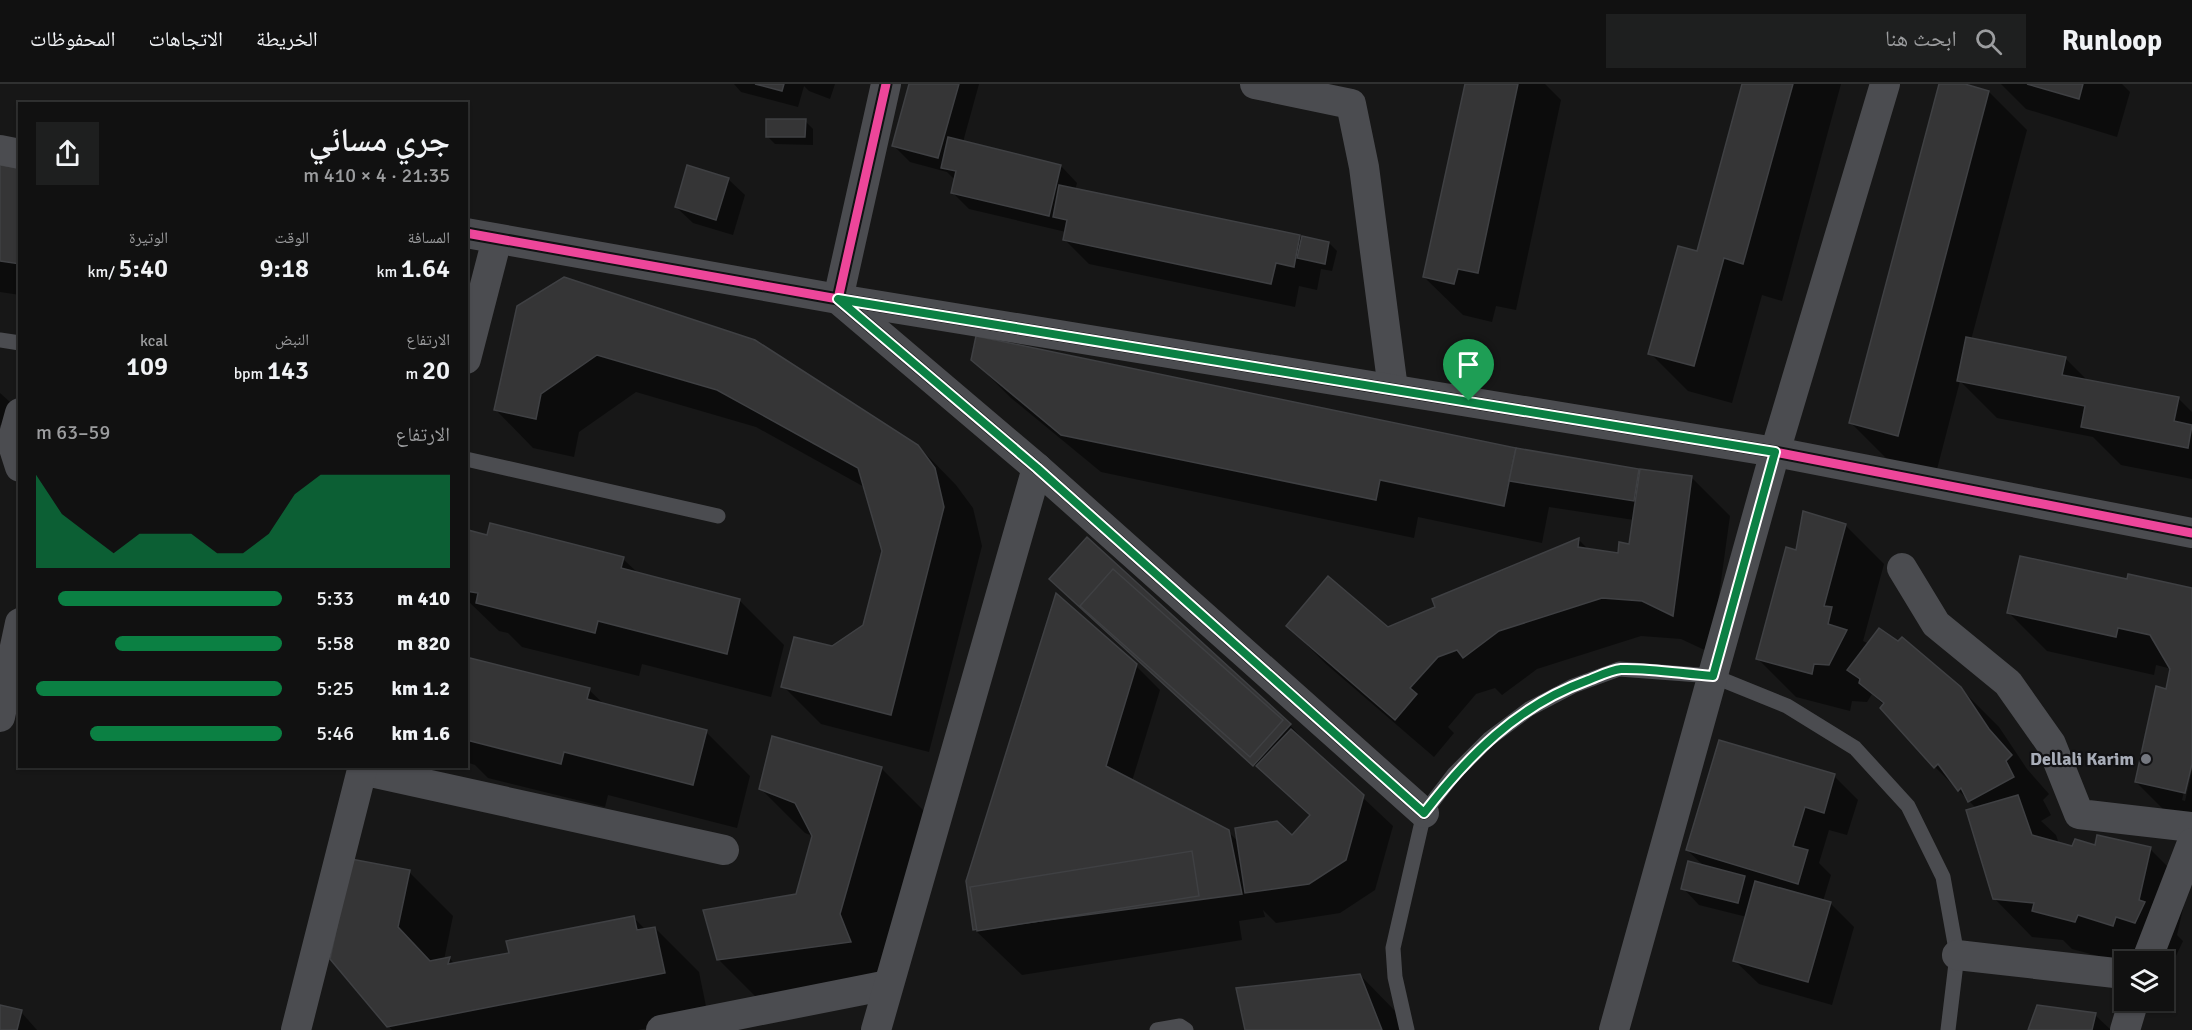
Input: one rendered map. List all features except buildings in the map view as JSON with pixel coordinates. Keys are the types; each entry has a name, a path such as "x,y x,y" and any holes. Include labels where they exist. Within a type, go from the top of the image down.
{"street":[{"path":"838,299 886,84"},
{"path":"1255,84 1351,104 1364,167 1392,388"},
{"path":"1614,1030 1775,452 1885,84"},
{"path":"0,150 18,154"},
{"path":"468,233 838,299 1775,452 2192,533"},
{"path":"468,352 497,239"},
{"path":"838,299 1037,468 1424,813"},
{"path":"18,420 12,442 18,461"},
{"path":"876,1030 1037,468"},
{"path":"1902,568 1936,624 2008,683 2050,744 2079,814 2192,827"},
{"path":"0,717 18,632"},
{"path":"296,1030 363,768 724,850"},
{"path":"2150,951 2192,843"},
{"path":"1957,955 2114,973"},
{"path":"661,1030 888,986"},
{"path":"2125,1030 2131,1011"}],"lane":[{"path":"0,340 18,344"},
{"path":"468,459 718,516"},
{"path":"1407,1030 1395,977 1393,948 1424,813 1454,774 1489,739 1529,709 1573,686 1619,669 1713,676 1787,706 1855,748 1908,806 1943,877 1957,955 1948,1030"},
{"path":"1157,1030 1180,1026 1186,1030"}],"cycle path":[{"path":"886,84 838,299 1037,468 1424,813"},
{"path":"468,233 838,299 1775,452 2192,533"}],"place":[{"name":"Dellali Karim","path":"2146,759"}],"route":[{"path":"838,299 1392,388 1469,401 1775,452 1713,676 1619,669 1573,686 1529,709 1489,739 1454,774 1424,813 1037,468 838,299"}]}
